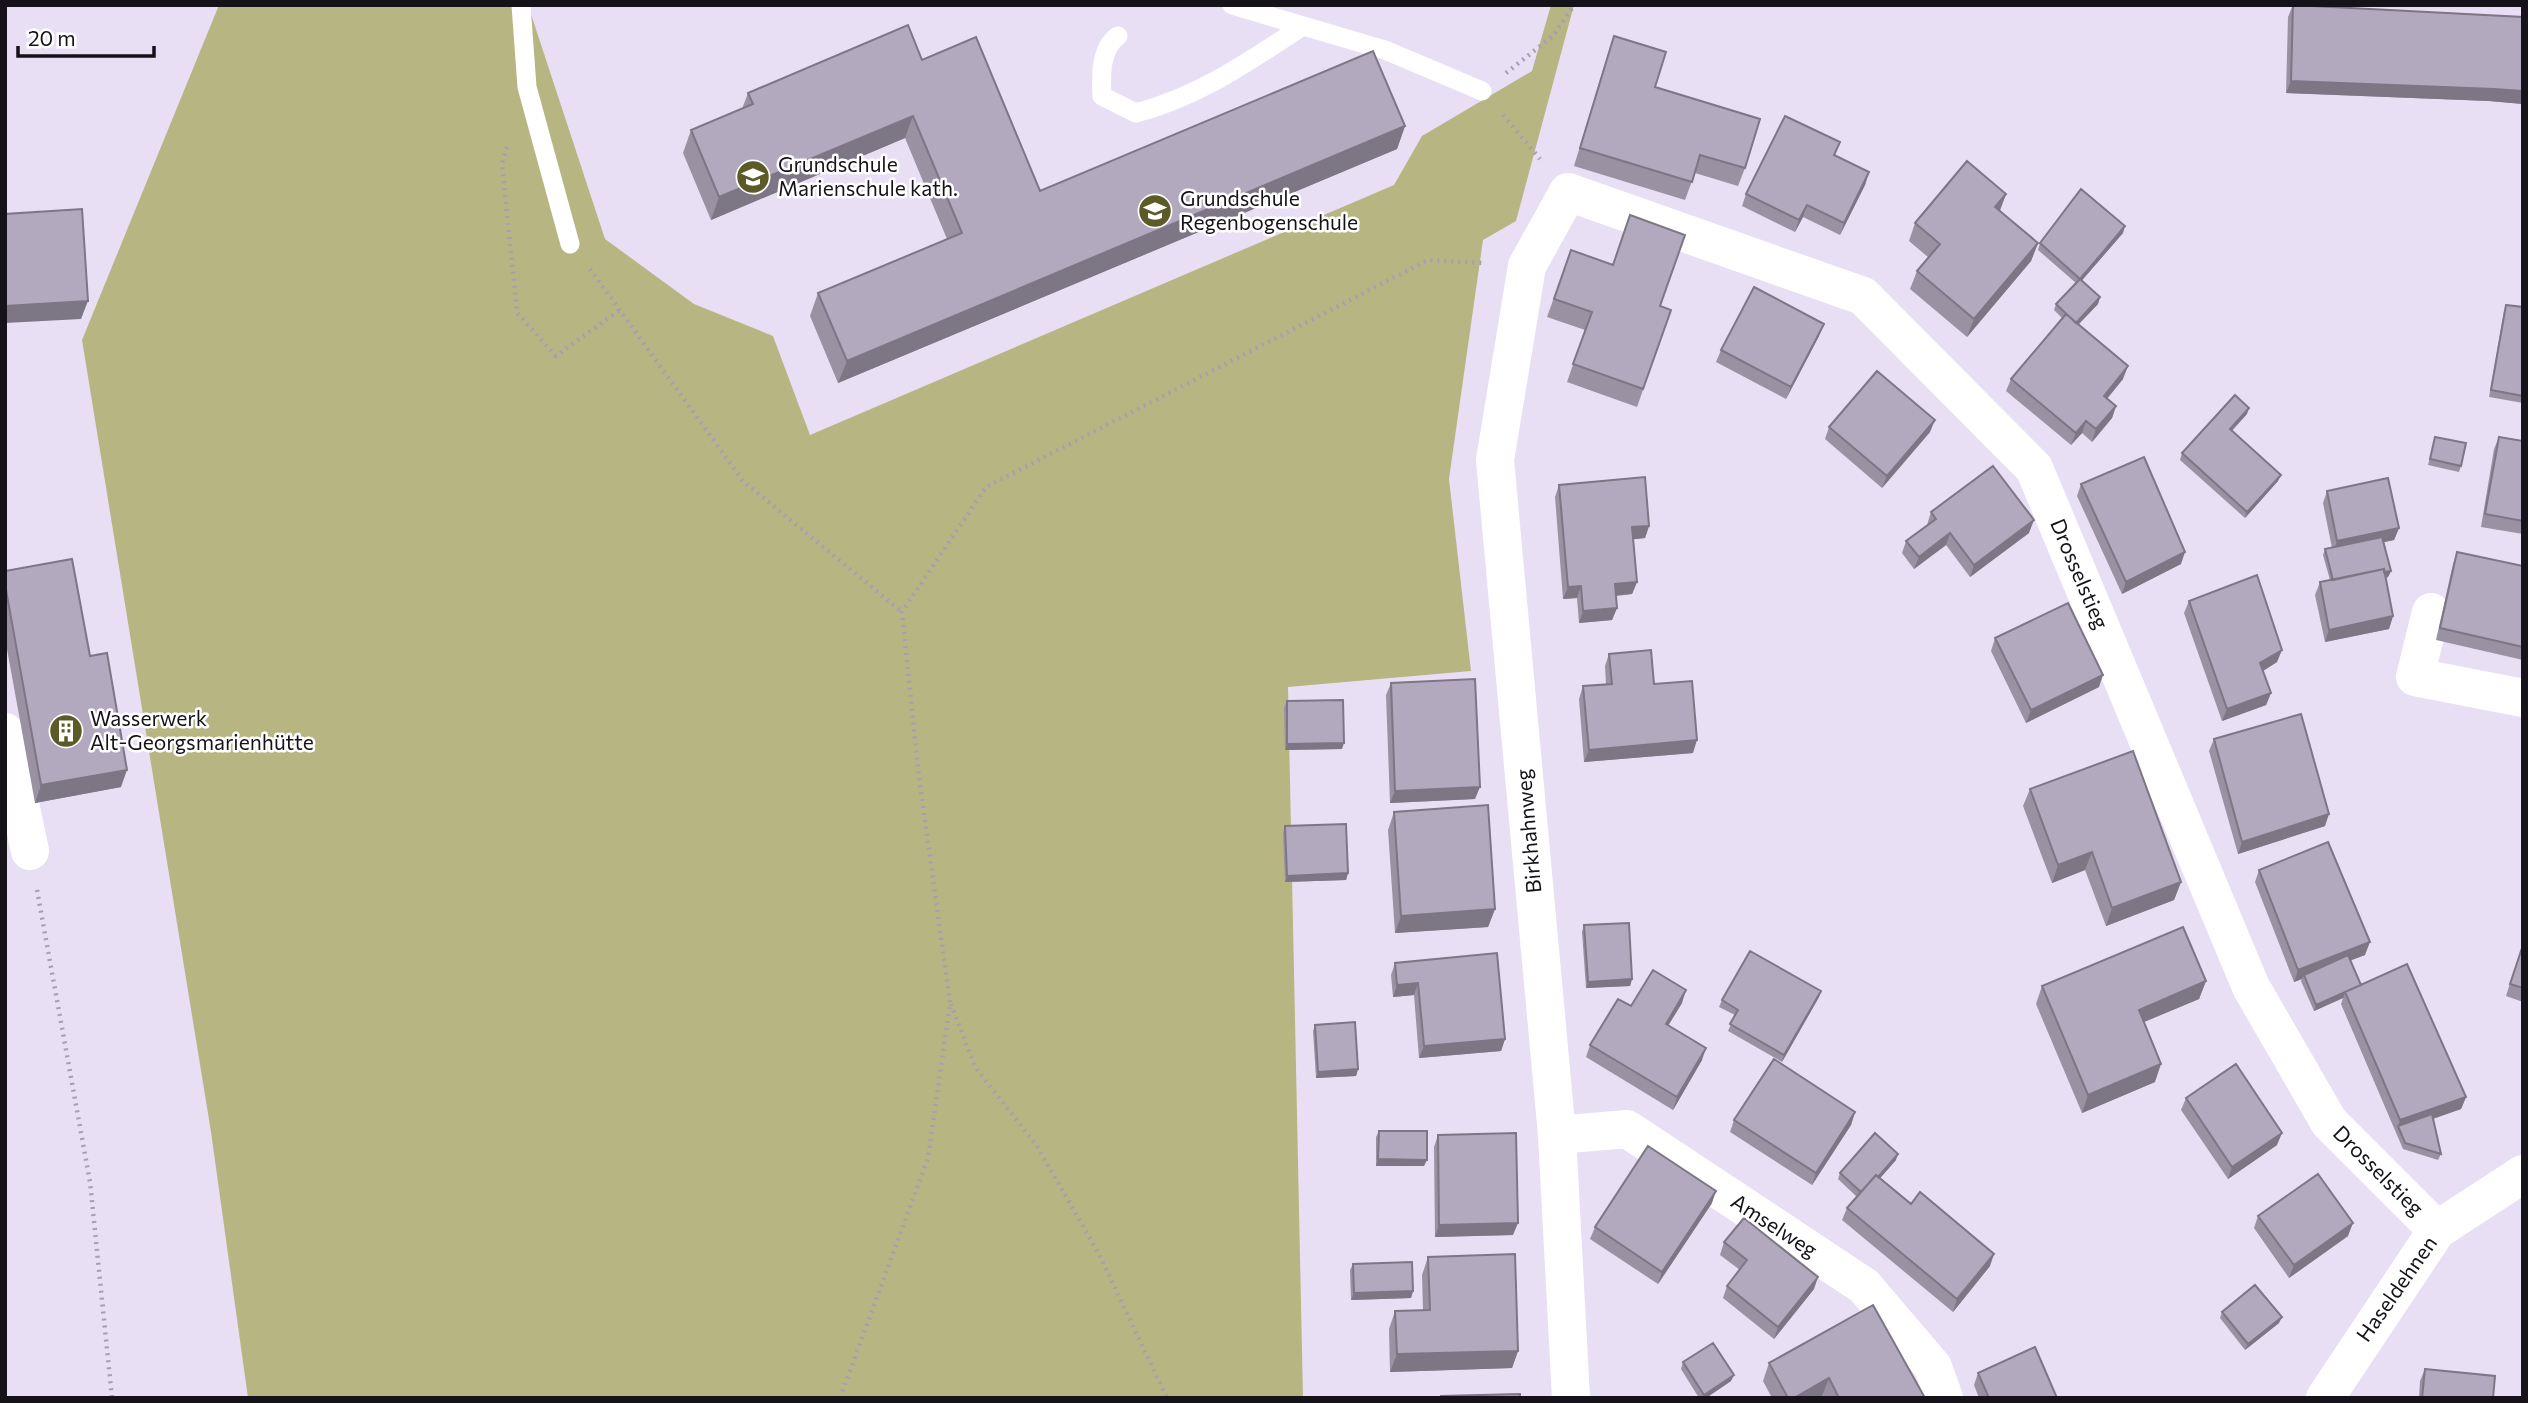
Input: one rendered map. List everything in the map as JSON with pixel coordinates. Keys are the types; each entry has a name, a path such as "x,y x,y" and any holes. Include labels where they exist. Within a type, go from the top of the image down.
{"street":[{"path":"1527,266 1568,192"},
{"name":"Drosselstieg","path":"1568,192 1863,296 2034,468 2251,987 2329,1122 2437,1230"},
{"name":"Birkhahnweg","path":"1527,266 1495,460 1557,1136 1571,1398"},
{"path":"2431,612 2415,677 2523,698"},
{"path":"5,732 30,851"},
{"name":"Amselweg","path":"1557,1136 1626,1129 1864,1286 1933,1367 1944,1398"},
{"name":"Haseldehnen","path":"2325,1398 2437,1230 2523,1174"}],"lane":[{"path":"521,5 527,87 570,244"},
{"path":"1232,5 1385,50 1482,91"},
{"path":"1118,36 1111,40 1101,70 1102,96 1136,113 1172,104 1219,81 1303,26"}],"path":[{"path":"1568,192 1482,91 1553,36 1574,5"},
{"path":"527,87 502,164 517,313 556,356 621,309"},
{"path":"570,244 621,309 743,481 902,611"},
{"path":"1167,1398 1099,1254 1037,1146 975,1067 950,1003 918,769 902,611 986,486 1428,260 1527,266"},
{"path":"30,851 90,1182 112,1398"},
{"path":"840,1398 928,1158 950,1003"}],"shaded area":[{"path":"219,5 528,5 605,239 694,304 773,336 810,435 1394,185 1422,136 1532,71 1551,5 1574,5 1516,221 1483,240 1449,479 1471,671 1288,687 1303,1398 248,1398 211,1132 82,340"}],"building":[{"path":"2293,5 2523,17 2523,91 2291,81"},
{"path":"908,25 922,60 976,37 1040,191 1373,51 1405,126 847,361 818,293 962,233 913,116 719,197 691,130 753,104 748,93"},
{"path":"1614,36 1666,52 1655,87 1760,119 1745,168 1700,155 1692,182 1580,148"},
{"path":"1785,116 1840,142 1834,155 1869,172 1844,223 1807,205 1799,220 1746,194"},
{"path":"1967,161 2006,194 1995,207 2038,243 1974,319 1917,271 1940,244 1915,223"},
{"path":"2081,189 2125,226 2080,279 2040,243"},
{"path":"82,209 88,301 5,306 5,214"},
{"path":"1630,215 1685,235 1660,306 1671,310 1643,389 1573,364 1592,312 1554,299 1571,250 1613,265"},
{"path":"2080,279 2100,297 2076,323 2056,304"},
{"path":"1754,287 1824,324 1791,387 1721,350"},
{"path":"2506,305 2523,307 2523,396 2491,390"},
{"path":"2066,314 2128,366 2104,396 2116,406 2096,429 2086,421 2076,433 2011,379"},
{"path":"1877,371 1935,420 1887,476 1829,427"},
{"path":"2235,395 2249,408 2230,429 2281,475 2247,512 2182,453"},
{"path":"2435,437 2466,443 2461,466 2430,459"},
{"path":"2499,437 2523,441 2523,521 2485,514"},
{"path":"2144,457 2185,552 2126,582 2081,484"},
{"path":"1993,466 2034,520 1974,565 1950,533 1919,557 1906,541 1936,519 1931,512"},
{"path":"1645,477 1649,526 1632,527 1637,582 1615,584 1617,608 1583,611 1581,586 1568,587 1559,485"},
{"path":"2388,478 2399,528 2337,541 2327,491"},
{"path":"2382,537 2391,571 2384,572 2384,569 2333,580 2325,549"},
{"path":"2457,552 2523,566 2523,647 2440,628"},
{"name":"Wasserwerk Alt-Georgsmarienhütte","path":"72,559 90,656 107,653 127,770 41,785 5,584 5,571"},
{"path":"2384,569 2393,616 2329,630 2320,582"},
{"path":"2257,575 2282,650 2260,663 2271,693 2227,709 2189,601"},
{"path":"2068,603 2103,675 2031,710 1995,638"},
{"path":"1651,650 1654,684 1692,681 1697,740 1589,750 1583,686 1612,684 1609,654"},
{"path":"1475,679 1480,787 1395,791 1391,683"},
{"path":"1343,700 1344,743 1287,744 1287,701"},
{"path":"2301,714 2329,814 2242,842 2214,739"},
{"path":"2133,751 2181,882 2112,908 2092,852 2058,865 2030,789"},
{"path":"1488,805 1495,909 1401,916 1394,812"},
{"path":"1346,824 1348,873 1287,876 1285,826"},
{"path":"2328,842 2370,942 2298,970 2259,870"},
{"path":"1629,923 1632,979 1588,982 1584,925"},
{"path":"2183,927 2206,981 2139,1010 2161,1064 2088,1095 2042,986"},
{"path":"2523,945 2523,988 2510,984"},
{"path":"1750,951 1821,991 1784,1055 1730,1024 1738,1010 1722,1000"},
{"path":"1497,953 1505,1039 1424,1046 1418,983 1397,985 1395,963"},
{"path":"2348,955 2361,985 2316,1005 2304,975"},
{"path":"2407,964 2466,1097 2400,1120 2345,992"},
{"path":"1653,970 1686,990 1666,1024 1706,1048 1677,1097 1590,1045 1618,999 1631,1006"},
{"path":"1355,1022 1358,1069 1318,1072 1315,1025"},
{"path":"1774,1059 1855,1112 1816,1173 1734,1120"},
{"path":"2236,1064 2282,1133 2232,1167 2186,1098"},
{"path":"2432,1114 2441,1154 2405,1143 2398,1126"},
{"path":"1379,1131 1427,1131 1427,1160 1378,1159"},
{"path":"1516,1133 1518,1223 1439,1225 1438,1135"},
{"path":"1875,1133 1898,1154 1861,1192 1840,1173"},
{"path":"1648,1146 1716,1191 1662,1272 1595,1227"},
{"path":"2318,1174 2353,1223 2294,1265 2258,1216"},
{"path":"1876,1175 1911,1204 1920,1192 1994,1254 1957,1299 1847,1208"},
{"path":"1744,1218 1818,1277 1778,1327 1727,1286 1747,1260 1724,1242"},
{"path":"1515,1254 1518,1351 1397,1354 1395,1311 1430,1310 1428,1257"},
{"path":"1412,1262 1413,1291 1354,1293 1353,1264"},
{"path":"2255,1285 2282,1317 2248,1344 2222,1312"},
{"path":"1873,1305 1925,1398 1839,1398 1829,1378 1794,1398 1788,1398 1769,1363"},
{"path":"1713,1343 1734,1375 1704,1395 1683,1362"},
{"path":"2035,1347 2057,1398 1989,1398 1978,1373"},
{"path":"2425,1369 2495,1376 2493,1398 2422,1398"},
{"path":"1520,1394 1520,1398 1441,1398 1441,1396"}],"place":[{"name":"Grundschule Marienschule kath.","path":"753,177"},
{"name":"Grundschule Regenbogenschule","path":"1155,211"},
{"name":"Wasserwerk Alt-Georgsmarienhütte","path":"66,731"}]}
